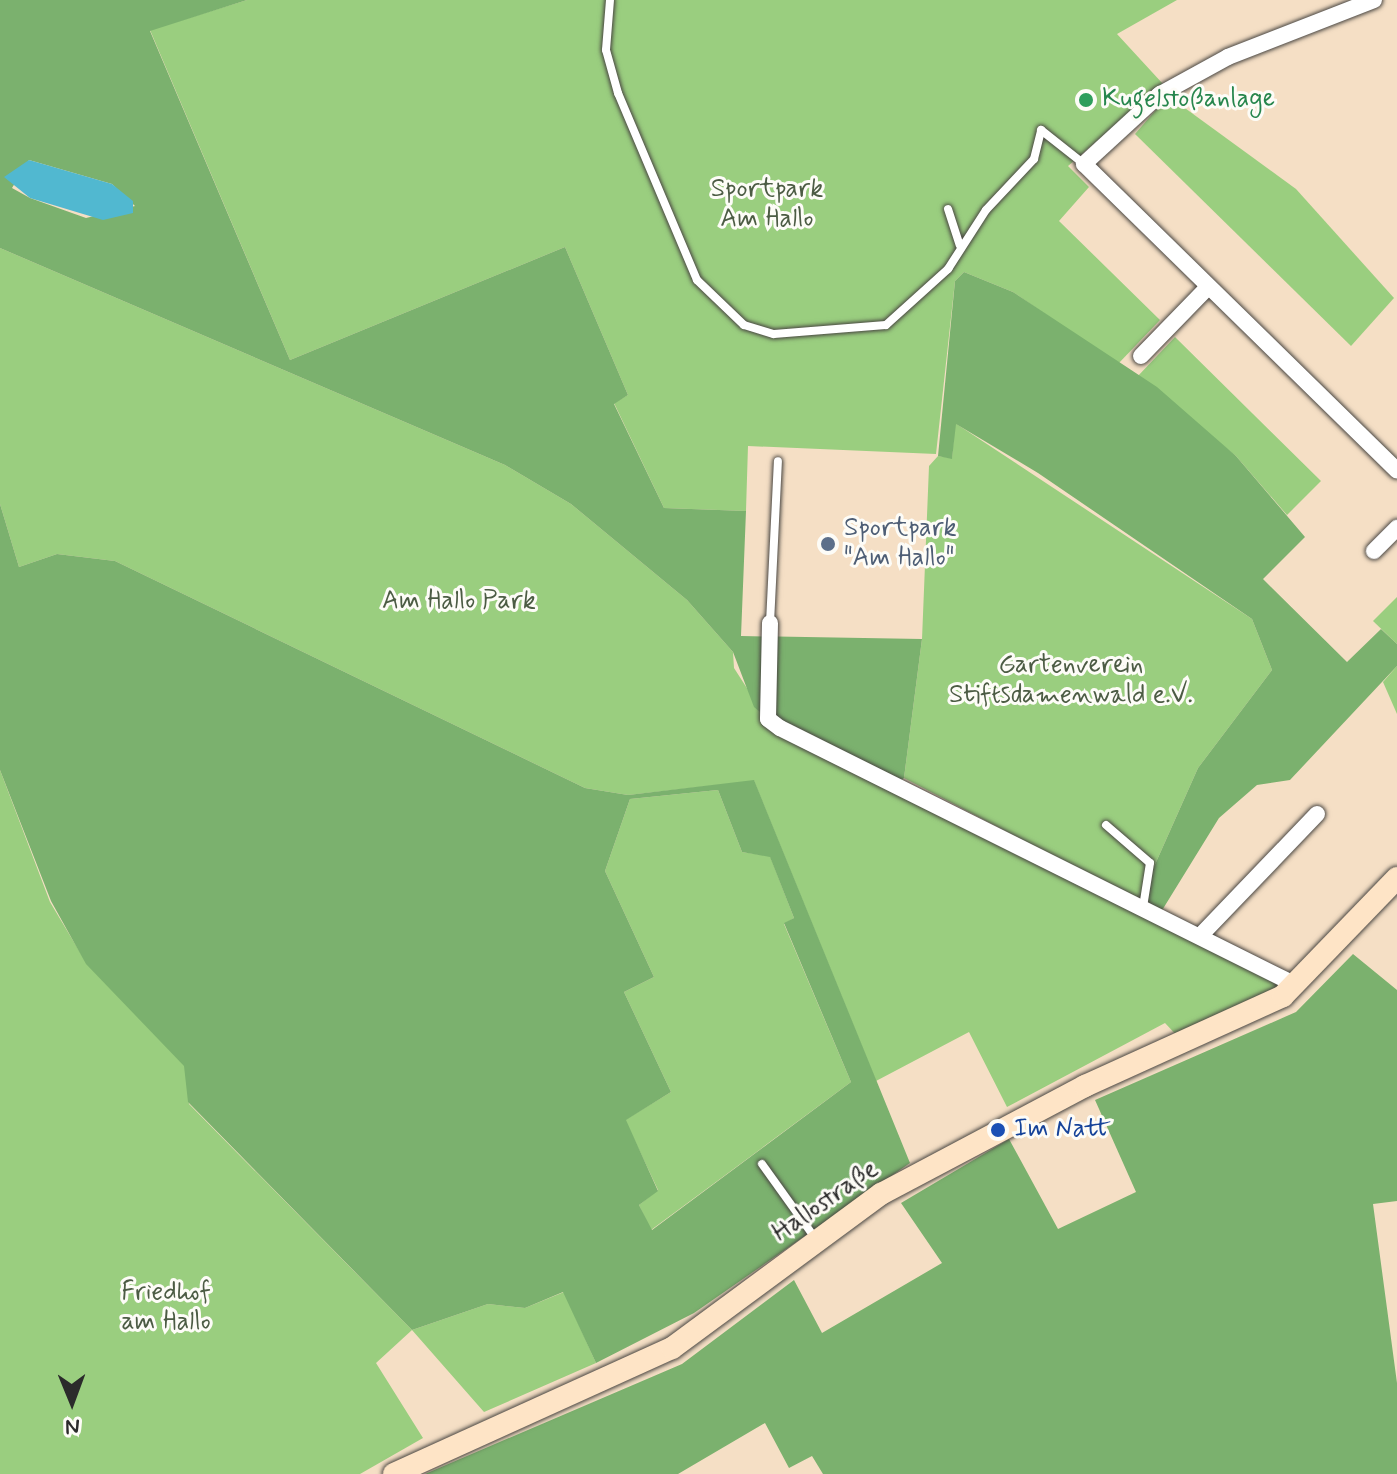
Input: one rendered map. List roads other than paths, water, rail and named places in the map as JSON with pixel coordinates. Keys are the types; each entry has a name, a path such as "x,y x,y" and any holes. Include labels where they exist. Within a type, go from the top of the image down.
{"main road":[{"name":"Hallostraße","path":"394,1474 672,1348 881,1194 998,1130 1296,985 1397,878"}],"street":[{"path":"1374,0 1228,57 1159,95 1084,164 1397,471"},
{"path":"1141,356 1208,287"},
{"path":"1374,551 1397,528"},
{"path":"770,623 768,719 1296,985"},
{"path":"1200,936 1317,814"}],"lane":[{"path":"610,0 606,50 618,93 697,280 728,315 774,334 886,325 930,289 960,245 1034,159 1041,130 1084,164"},
{"path":"948,209 960,245"},
{"path":"770,623 778,461"},
{"path":"1106,825 1150,863 1143,907"},
{"path":"762,1164 818,1242"}],"water":[{"path":"29,160 112,184 133,201 133,213 103,220 30,198 4,177"}],"place":[{"name":"Kugelstoßanlage","path":"1086,100"},
{"name":"Sportpark \"Am Hallo\"","path":"828,544"},
{"name":"Im Natt","path":"998,1130"}],"park label":[{"name":"Sportpark Am Hallo","path":"767,205"},
{"name":"Am Hallo Park","path":"459,602"},
{"name":"Gartenverein Stiftsdamenwald e.V.","path":"1071,681"},
{"name":"Friedhof am Hallo","path":"166,1308"}]}
